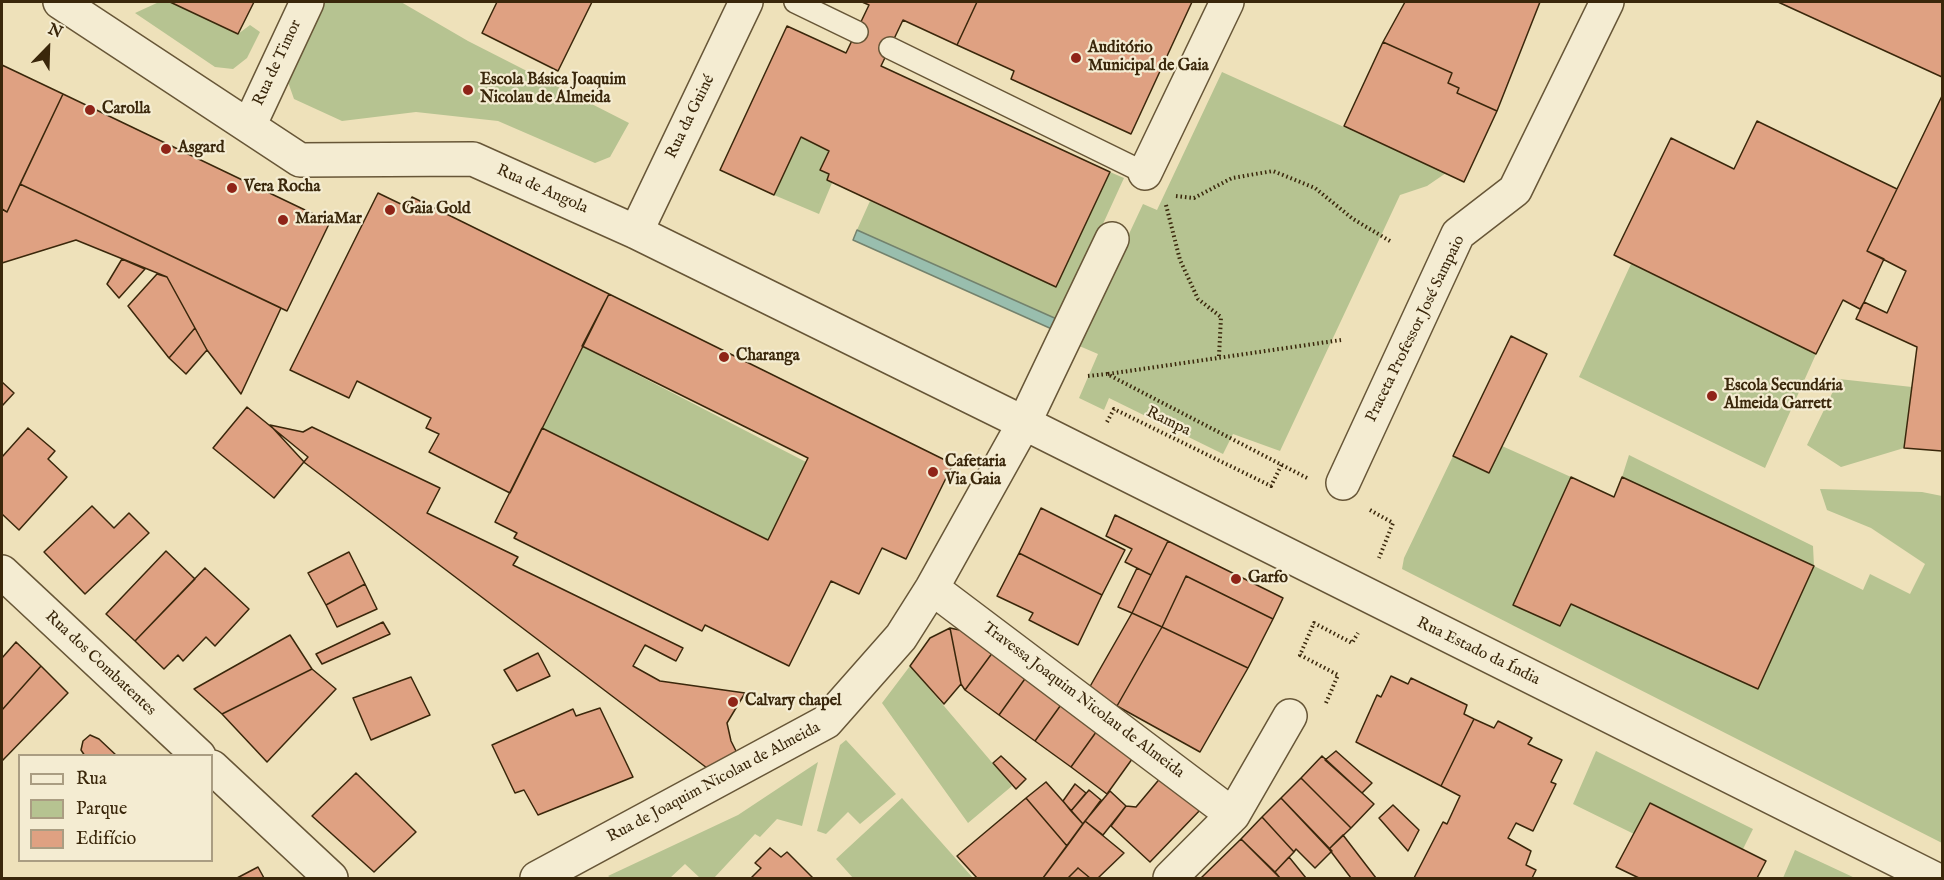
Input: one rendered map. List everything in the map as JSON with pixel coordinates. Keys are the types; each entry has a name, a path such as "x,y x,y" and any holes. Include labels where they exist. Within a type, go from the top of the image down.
{"street":[{"name":"Rua de Angola","path":"60,2 300,160 473,159 636,232 1024,423"},
{"name":"Rua de Timor","path":"249,126 308,2"},
{"name":"Rua da Guiné","path":"636,232 746,2"},
{"path":"1154,184 1227,2"},
{"name":"Praceta Professor José Sampaio","path":"1343,483 1458,234 1515,190 1607,2"},
{"name":"Rua de Joaquim Nicolau de Almeida","path":"537,879 826,722 901,637 932,588 1024,423 1112,239"},
{"name":"Rua Estado da Índia","path":"1024,423 1933,879"},
{"name":"Rua dos Combatentes","path":"2,572 197,754"},
{"name":"Travessa Joaquim Nicolau de Almeida","path":"932,588 1233,815"},
{"path":"1170,879 1233,815 1290,716"},
{"path":"213,768 331,879"}],"lane":[{"path":"795,2 857,32"},
{"path":"890,48 1154,184"}],"path":[{"path":"1173,196 1194,198 1232,178 1273,171 1315,188 1353,219 1390,242"},
{"path":"1154,184 1173,222 1180,260 1198,299 1221,317 1219,356"},
{"path":"1091,376 1341,340"},
{"path":"1107,374 1309,479"},
{"name":"Rampa","path":"1096,421 1105,425 1114,409 1271,486 1282,464"},
{"path":"1366,508 1393,523 1382,551"},
{"path":"1324,706 1338,675 1300,654 1314,623 1353,643"}],"green space":[{"path":"159,2 170,2 238,34 250,25 260,32 247,58 233,69 215,67 135,13"},
{"path":"325,2 401,2 468,41 629,123 610,157 595,163 498,121 416,112 342,121 294,99 288,82"},
{"path":"1222,72 1446,173 1427,186 1400,195 1280,451 1233,434 1223,454 1109,398 1104,410 1079,398 1098,354 1077,345 1143,204 1157,210"},
{"path":"801,137 829,151 820,169 829,174 827,180 832,183 819,214 774,195"},
{"path":"1110,172 1124,178 1059,320 857,230 870,201 1056,287"},
{"path":"1631,264 1816,354 1765,468 1579,377"},
{"path":"582,346 806,462 768,540 542,428"},
{"path":"1839,379 1912,387 1904,448 1841,467 1807,445"},
{"path":"1502,446 1571,477 1513,605 1560,626 1571,604 1758,689 1814,566 1863,590 1870,574 1910,594 1925,564 1871,528 1827,510 1820,489 1922,492 1942,496 1942,843 1402,569 1404,558 1453,456 1489,472"},
{"path":"1629,455 1813,546 1814,566 1622,477"},
{"path":"910,666 1012,786 968,823 882,703"},
{"path":"846,740 896,794 860,824 848,812 826,834 817,831 840,745"},
{"path":"1596,751 1753,829 1743,849 1650,803 1634,834 1573,804"},
{"path":"818,762 802,826 777,819 760,837 755,834 714,878 700,878 685,864 670,878 611,878 608,876 738,815"},
{"path":"902,798 973,878 853,878 836,859"},
{"path":"1795,850 1855,878 1783,878"}],"shaded area":[{"path":"857,230 1059,320 1054,330 853,240"}],"building":[{"path":"170,2 254,2 238,34"},
{"path":"497,2 592,2 558,71 482,33"},
{"path":"862,2 977,2 957,45 903,20 881,66 1110,172 1056,287 827,180 829,174 820,170 829,151 801,137 774,195 720,170 787,26 846,53 869,5"},
{"name":"Auditório Municipal de Gaia","path":"977,2 1192,2 1131,134 1011,79 1014,71 957,45"},
{"path":"1405,2 1540,2 1497,111 1457,93 1459,88 1448,83 1452,73 1383,42"},
{"path":"1778,2 1942,2 1942,77"},
{"path":"1383,42 1452,73 1448,83 1459,88 1457,93 1497,111 1464,182 1344,126"},
{"path":"2,65 63,94 7,212 2,209"},
{"path":"63,94 330,222 287,311 20,184"},
{"path":"1942,96 1942,451 1904,448 1917,347 1856,319 1864,302 1887,313 1906,271 1867,251"},
{"path":"1757,121 1897,189 1867,251 1884,259 1864,302 1860,309 1843,300 1816,354 1614,255 1671,138 1734,169"},
{"path":"20,184 281,308 241,394 207,350 167,277 76,240 2,263 2,209 7,212"},
{"path":"378,193 407,207 412,197 609,294 510,493 429,452 439,434 426,428 431,418 357,381 349,398 290,370"},
{"path":"122,259 145,269 119,298 107,284"},
{"path":"157,274 167,277 195,328 169,358 128,306"},
{"path":"609,294 953,464 906,559 882,548 859,594 831,581 789,666 705,625 702,631 514,538 517,533 495,522 542,428 768,540 808,458 582,346"},
{"path":"195,328 207,350 186,374 169,358"},
{"path":"1511,336 1547,354 1489,473 1453,456"},
{"path":"2,382 14,393 2,406"},
{"path":"247,407 308,457 274,498 213,448"},
{"path":"270,425 303,432 312,427 440,488 427,513 518,557 513,565 683,648 676,661 645,645 633,666 660,681 745,693 727,723 731,741 737,753 707,768 305,463"},
{"path":"28,428 55,451 48,459 67,477 19,530 2,514 2,457"},
{"path":"1571,477 1614,497 1622,477 1814,566 1758,689 1571,604 1560,626 1513,605"},
{"path":"92,506 114,528 129,513 149,533 85,594 44,552"},
{"path":"1041,508 1125,550 1102,595 1019,553"},
{"path":"1115,515 1168,541 1151,575 1125,562 1132,549 1106,536"},
{"path":"1168,541 1283,598 1273,619 1186,576 1162,627 1132,613"},
{"path":"166,551 195,579 135,641 106,614"},
{"path":"349,552 365,584 326,605 308,573"},
{"path":"1019,553 1102,595 1078,645 1029,620 1033,613 997,596"},
{"path":"205,568 249,609 215,646 206,637 183,661 178,655 164,669 135,641"},
{"path":"1137,568 1151,575 1132,613 1118,607"},
{"path":"1186,576 1273,619 1248,668 1162,627"},
{"path":"365,584 377,609 337,627 326,605"},
{"path":"1132,613 1162,627 1117,706 1088,690"},
{"path":"383,622 390,634 322,664 316,654"},
{"path":"1162,627 1248,668 1200,752 1117,706"},
{"path":"950,628 961,684 944,704 910,666 930,638"},
{"path":"950,628 969,632 993,652 965,690 961,684"},
{"path":"290,635 312,669 222,714 194,689"},
{"path":"16,642 41,666 2,710 2,658"},
{"path":"993,652 1027,676 999,715 965,690"},
{"path":"538,653 550,676 517,691 504,670"},
{"path":"41,666 68,693 2,761 2,710"},
{"path":"312,669 336,689 267,762 222,714"},
{"path":"1027,676 1063,702 1035,741 999,715"},
{"path":"1391,676 1408,684 1411,678 1467,705 1464,714 1474,719 1441,786 1356,742 1377,695 1381,697"},
{"path":"411,677 430,715 371,740 353,698"},
{"path":"1063,702 1099,728 1071,767 1035,741"},
{"path":"600,708 633,777 538,815 524,790 515,793 492,745 573,709 576,716"},
{"path":"1474,719 1494,728 1498,721 1532,738 1528,744 1562,760 1551,782 1556,784 1533,831 1516,823 1508,838 1531,851 1526,865 1536,870 1532,878 1414,878 1443,822 1447,824 1460,796 1441,786"},
{"path":"1099,728 1135,755 1107,794 1071,767"},
{"path":"90,735 99,739 115,754 84,754 81,750 83,741"},
{"path":"1336,751 1372,783 1362,793 1325,760"},
{"path":"1001,756 1026,779 1016,789 993,763"},
{"path":"1322,756 1374,804 1351,828 1301,778"},
{"path":"356,773 416,832 374,872 312,816"},
{"path":"1162,776 1203,807 1150,862 1111,826 1126,806 1136,807"},
{"path":"1301,778 1351,828 1329,849 1281,798"},
{"path":"1046,782 1083,824 1067,846 1026,798"},
{"path":"1075,784 1086,793 1071,811 1063,801"},
{"path":"1089,790 1101,800 1083,824 1071,811"},
{"path":"1110,791 1126,806 1103,835 1085,821"},
{"path":"1026,798 1067,846 1043,878 977,878 957,856"},
{"path":"1281,798 1332,851 1315,868 1296,849 1294,852 1262,817"},
{"path":"1650,803 1766,861 1757,878 1639,878 1616,867"},
{"path":"1393,805 1419,830 1408,851 1379,818"},
{"path":"1262,817 1294,852 1275,872 1241,839"},
{"path":"1085,821 1124,853 1098,878 1090,878 1078,868 1068,878 1043,878"},
{"path":"1343,835 1376,878 1351,878 1329,849"},
{"path":"1241,839 1280,878 1201,878"},
{"path":"770,848 781,857 787,852 813,878 751,878 761,868 755,863"},
{"path":"1289,857 1306,878 1280,878 1275,872"},
{"path":"258,867 264,878 237,878"},
{"path":"1078,868 1090,878 1068,878"}],"place":[{"name":"Auditório Municipal de Gaia","path":"1076,58"},
{"name":"Escola Básica Joaquim Nicolau de Almeida","path":"468,90"},
{"name":"Carolla","path":"90,110"},
{"name":"Asgard","path":"166,149"},
{"name":"Vera Rocha","path":"232,188"},
{"name":"Gaia Gold","path":"390,210"},
{"name":"MariaMar","path":"283,220"},
{"name":"Charanga","path":"724,357"},
{"name":"Escola Secundária Almeida Garrett","path":"1712,396"},
{"name":"Cafetaria Via Gaia","path":"933,472"},
{"name":"Garfo","path":"1236,579"},
{"name":"Calvary chapel","path":"733,702"}]}
